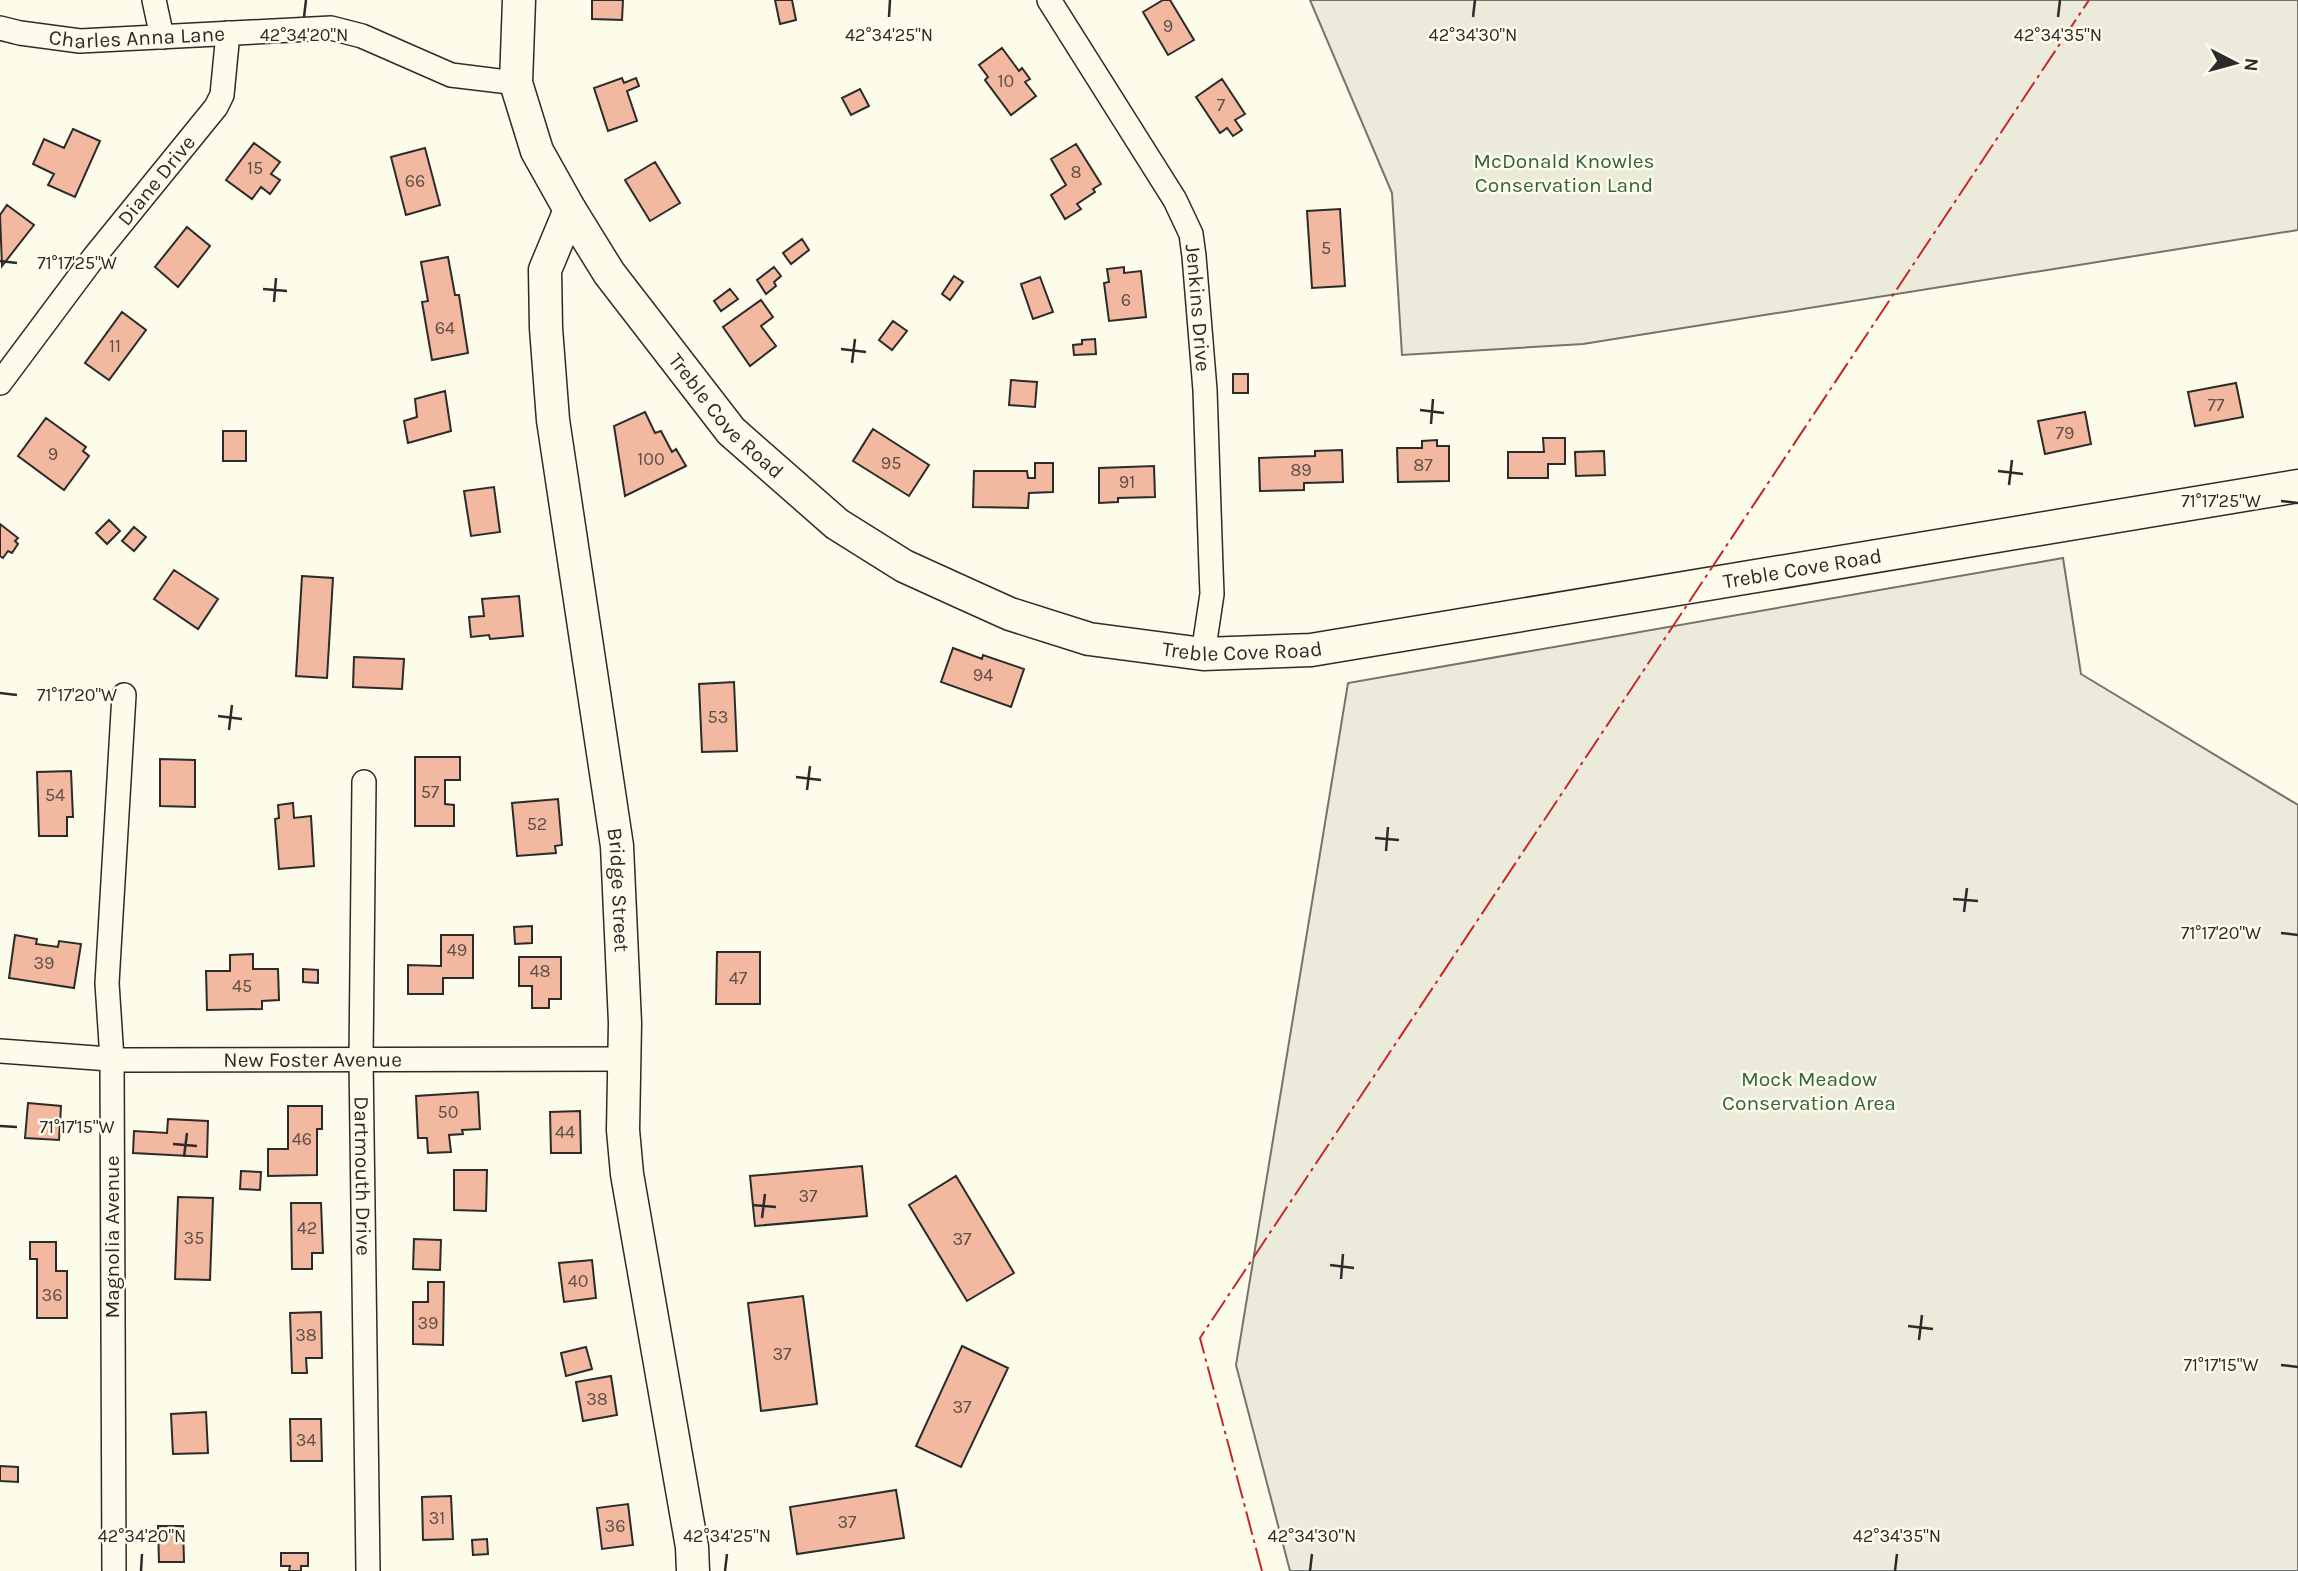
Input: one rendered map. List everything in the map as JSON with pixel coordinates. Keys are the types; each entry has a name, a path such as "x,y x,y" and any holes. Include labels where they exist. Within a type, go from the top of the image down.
{"main road":[{"name":"Treble Cove Road","path":"519,0 516,83 537,151 610,273 731,431 836,524 904,566 1010,614 1088,639 1203,654 1311,650 2298,486"},
{"name":"Bridge Street","path":"570,210 545,270 553,420 617,846 625,1023 624,1130 627,1174 687,1522 693,1571"}],"street":[{"path":"154,0 162,37"},
{"name":"Jenkins Drive","path":"1049,0 1175,200 1191,234 1205,390 1212,594 1203,654"},
{"name":"Charles Anna Lane","path":"0,28 80,41 331,27 362,36 451,75 516,83"},
{"name":"Diane Drive","path":"0,383 94,257 216,107 222,95 228,33"},
{"name":"Magnolia Avenue","path":"114,1571 112,1059 107,983 124,695"},
{"name":"Dartmouth Drive","path":"364,782 361,1059 368,1571"},
{"name":"New Foster Avenue","path":"0,1051 112,1059 625,1059"}],"green space":[{"name":"McDonald Knowles Conservation Land","path":"1310,0 2298,0 2298,230 1583,344 1402,355 1392,193"},
{"name":"Mock Meadow Conservation Area","path":"2063,558 2081,674 2298,805 2298,1571 1290,1571 1236,1365 1348,683"}],"building":[{"path":"592,0 623,0 622,20 592,19"},
{"path":"775,0 792,0 796,20 780,24"},
{"path":"1163,0 1170,0 1194,40 1168,55 1143,12"},
{"path":"1002,48 1019,71 1022,68 1030,79 1025,82 1036,96 1011,115 985,80 988,77 979,65"},
{"path":"622,78 624,83 636,78 639,86 627,91 637,121 608,131 594,88"},
{"path":"1222,79 1245,114 1235,120 1242,130 1233,136 1227,128 1220,133 1196,97"},
{"path":"860,89 869,106 851,115 842,98"},
{"path":"73,129 100,141 75,197 48,185 54,174 33,164 44,139 64,148"},
{"path":"254,143 280,162 271,174 280,180 270,194 261,187 252,199 226,180"},
{"path":"1076,144 1101,184 1093,189 1095,192 1077,204 1081,209 1065,219 1051,195 1066,185 1051,159"},
{"path":"425,148 440,205 406,215 391,157"},
{"path":"655,162 680,203 650,221 625,180"},
{"path":"7,205 34,225 2,266 0,215"},
{"path":"1340,209 1345,286 1312,288 1307,211"},
{"path":"187,227 210,246 178,287 155,267"},
{"path":"802,239 809,250 791,264 783,253"},
{"path":"448,257 455,295 459,295 468,353 432,360 422,302 428,301 421,262"},
{"path":"774,267 781,276 774,282 776,286 766,294 757,280"},
{"path":"1124,267 1124,273 1141,271 1146,317 1109,321 1104,283 1109,282 1107,269"},
{"path":"954,276 963,282 950,300 942,294"},
{"path":"1040,277 1053,312 1033,319 1021,284"},
{"path":"730,289 738,299 721,311 714,301"},
{"path":"761,300 773,317 761,326 776,346 750,366 723,327"},
{"path":"122,312 146,330 109,380 85,363"},
{"path":"893,321 907,331 892,350 879,340"},
{"path":"1095,339 1096,354 1074,355 1073,345 1082,344 1082,340"},
{"path":"1233,374 1248,374 1248,393 1233,393"},
{"path":"1011,380 1037,382 1035,407 1009,405"},
{"path":"2236,383 2243,417 2195,426 2188,392"},
{"path":"445,391 451,431 408,443 404,421 417,417 415,399"},
{"path":"645,412 655,433 661,431 672,452 676,449 686,466 625,496 614,426"},
{"path":"2085,412 2091,444 2045,454 2038,421"},
{"path":"46,418 86,447 83,451 89,456 64,490 18,456"},
{"path":"873,429 929,465 909,496 853,461"},
{"path":"223,431 246,431 246,461 223,461"},
{"path":"1543,438 1565,438 1565,464 1548,464 1548,478 1508,478 1508,452 1544,452"},
{"path":"1437,440 1437,446 1449,446 1449,481 1398,482 1397,448 1422,448 1422,441"},
{"path":"1342,450 1343,482 1304,483 1304,490 1260,491 1259,458 1315,456 1315,451"},
{"path":"1604,451 1605,475 1576,476 1575,452"},
{"path":"1035,463 1053,463 1053,492 1029,493 1028,508 973,507 974,471 1027,471 1028,478 1035,478"},
{"path":"1154,466 1155,497 1118,498 1118,502 1099,503 1099,468"},
{"path":"494,487 500,532 471,536 464,491"},
{"path":"109,520 120,531 107,544 96,533"},
{"path":"0,524 18,538 15,541 18,544 12,553 8,551 3,558 0,556"},
{"path":"134,527 146,537 134,551 122,541"},
{"path":"174,570 218,599 198,629 154,599"},
{"path":"302,576 333,578 327,678 296,676"},
{"path":"519,596 523,636 490,639 489,635 471,637 469,617 484,616 482,599"},
{"path":"953,648 982,659 983,655 1024,669 1011,707 941,682"},
{"path":"354,657 404,659 402,689 353,687"},
{"path":"734,682 737,751 702,752 699,684"},
{"path":"415,757 460,757 460,780 445,780 445,804 454,805 454,826 415,826"},
{"path":"160,759 195,760 195,807 160,806"},
{"path":"71,771 73,817 67,817 67,836 39,836 37,772"},
{"path":"558,799 562,845 555,846 556,853 517,856 512,803"},
{"path":"293,803 294,818 311,816 314,866 279,869 275,819 279,818 278,805"},
{"path":"532,926 532,943 515,944 514,927"},
{"path":"15,935 37,939 36,944 58,947 59,941 81,944 74,988 9,978"},
{"path":"441,935 473,935 473,978 443,978 443,994 408,994 408,965 441,966"},
{"path":"717,952 760,952 760,1004 716,1004"},
{"path":"253,954 253,969 278,969 279,1000 262,1001 262,1009 207,1010 206,971 230,971 230,955"},
{"path":"519,957 561,957 561,999 549,999 549,1008 532,1008 532,986 519,986"},
{"path":"303,969 318,970 318,983 303,982"},
{"path":"478,1092 480,1129 462,1130 463,1134 449,1135 451,1152 428,1153 427,1138 418,1138 416,1096"},
{"path":"28,1103 61,1106 59,1140 25,1138"},
{"path":"288,1106 322,1106 322,1129 317,1129 317,1175 268,1176 268,1149 288,1149"},
{"path":"580,1111 581,1153 551,1153 550,1112"},
{"path":"168,1119 208,1121 207,1157 133,1153 134,1131 167,1133"},
{"path":"862,1166 867,1216 755,1226 750,1176"},
{"path":"454,1170 487,1170 486,1211 454,1210"},
{"path":"241,1171 261,1172 260,1190 240,1189"},
{"path":"956,1176 1014,1273 967,1301 909,1205"},
{"path":"178,1197 213,1198 210,1280 175,1279"},
{"path":"291,1203 321,1203 323,1253 312,1253 312,1269 292,1269"},
{"path":"414,1239 441,1240 440,1270 413,1269"},
{"path":"30,1242 56,1242 56,1271 67,1271 67,1318 37,1318 37,1259 30,1259"},
{"path":"592,1260 596,1298 564,1302 559,1263"},
{"path":"428,1282 444,1282 443,1345 413,1344 413,1302 428,1302"},
{"path":"803,1296 817,1404 761,1411 748,1303"},
{"path":"321,1312 322,1358 306,1358 307,1373 292,1373 290,1313"},
{"path":"962,1346 1008,1368 961,1467 916,1446"},
{"path":"586,1347 592,1369 566,1376 561,1353"},
{"path":"611,1376 617,1415 583,1421 576,1382"},
{"path":"206,1412 208,1453 173,1454 171,1414"},
{"path":"290,1419 321,1419 322,1461 291,1461"},
{"path":"0,1466 18,1467 18,1482 0,1481"},
{"path":"896,1490 904,1538 797,1554 790,1507"},
{"path":"451,1496 453,1539 423,1540 422,1497"},
{"path":"628,1504 633,1545 602,1549 597,1508"},
{"path":"158,1526 183,1526 184,1562 159,1562"},
{"path":"487,1539 488,1554 473,1555 472,1540"},
{"path":"281,1553 308,1553 308,1566 301,1566 301,1571 289,1571 290,1566 281,1566"}],"power":[{"path":"1262,1571 1200,1338 2089,0"}]}
